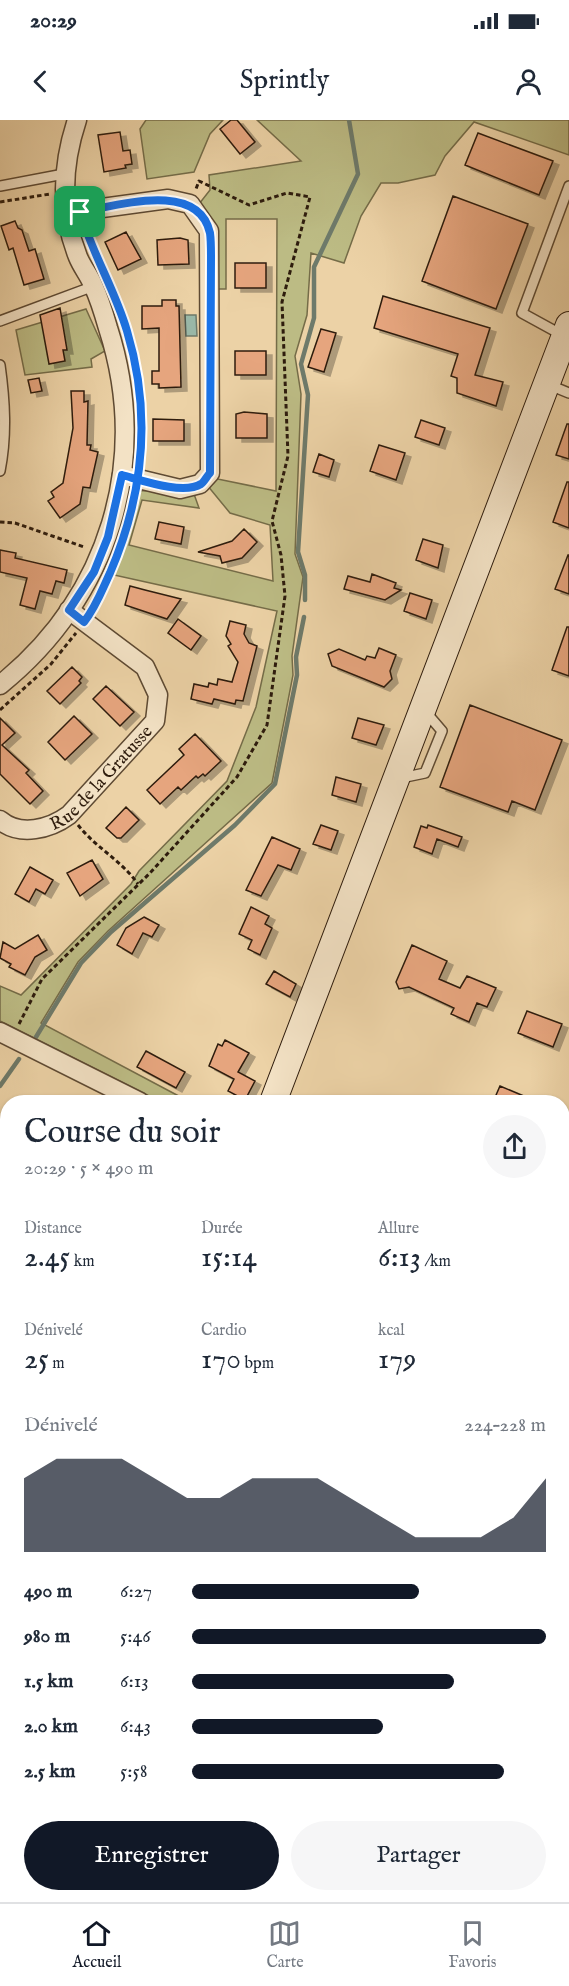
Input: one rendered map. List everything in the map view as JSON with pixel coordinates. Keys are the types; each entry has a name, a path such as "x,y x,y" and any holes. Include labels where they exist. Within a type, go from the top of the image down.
{"main road":[{"path":"276,1095 423,709 558,389 567,331"}],"street":[{"path":"0,685 29,662 69,610 94,572 108,537 127,441 126,406 116,357 94,286 78,256 73,211 64,183 69,142 77,120"},
{"path":"73,211 168,199 190,204 210,231 210,473 200,484 180,489 122,475"},
{"name":"Rue de la Gratusse","path":"0,820 7,826 29,829 54,826 69,815 155,721 158,695 145,667 69,610"},
{"path":"6,1035 126,1095"}],"lane":[{"path":"0,186 64,183"},
{"path":"567,331 522,313 569,186"},
{"path":"0,321 94,286"},
{"path":"0,365 5,403 4,452 0,471"}],"path":[{"path":"6,1035 42,979 138,884 237,777 267,725 285,596 281,555 272,521 288,456 282,302 310,197 287,193 249,205 200,181 190,204"},
{"path":"0,202 64,183"},
{"path":"73,211 102,266"},
{"path":"123,319 137,373"},
{"path":"138,384 141,419"},
{"path":"0,522 15,523 101,553"},
{"path":"0,710 51,664 94,609 107,579"},
{"path":"69,815 90,841 126,866 138,884"}],"shaded area":[{"path":"146,120 223,120 210,134 194,172 147,179 140,129"},
{"path":"257,120 569,120 569,155 474,122 445,156 435,175 398,183 381,183 361,216 344,263 311,253 307,315 295,356 301,394 295,554 303,577 292,656 293,675 272,783 108,931 78,962 41,1023 177,1095 147,1095 0,1021 0,986 21,995 131,884 139,871 227,781 256,707 277,611 105,573 117,540 129,493 153,491 194,494 199,508 142,500 129,545 273,581 270,525 230,513 207,485 213,478 276,491 277,219 226,219 226,289 217,289 217,229 199,204 210,190 209,175 301,161"},
{"path":"86,309 105,351 91,359 92,367 25,375 16,330"},
{"path":"185,315 196,315 197,336 186,336"}],"building":[{"path":"231,120 237,120 255,142 240,154 220,129"},
{"path":"120,132 123,151 130,150 132,164 125,165 126,168 104,172 98,135"},
{"path":"478,133 553,161 539,195 465,165"},
{"path":"453,196 528,224 496,309 422,281"},
{"path":"15,221 18,228 22,230 29,251 35,249 44,279 24,285 13,248 9,250 1,226"},
{"path":"126,232 141,259 118,270 105,242"},
{"path":"180,238 188,240 189,264 158,265 157,240"},
{"path":"235,263 266,263 266,288 235,288"},
{"path":"383,296 490,328 475,375 503,382 496,406 457,393 457,378 451,376 458,354 374,328"},
{"path":"162,300 176,300 176,306 179,306 181,387 159,388 159,384 152,384 152,371 159,371 159,328 142,329 142,306 162,306"},
{"path":"60,308 67,350 63,350 65,361 49,364 40,315"},
{"path":"321,329 336,333 324,372 308,367"},
{"path":"235,351 266,351 266,375 235,375"},
{"path":"39,378 42,391 31,393 28,380"},
{"path":"71,391 84,391 84,402 88,401 87,445 91,445 90,450 98,452 90,488 83,487 80,504 60,518 48,501 54,497 51,492 63,483 73,428"},
{"path":"244,412 267,414 267,438 236,438 236,414"},
{"path":"153,419 184,420 184,441 153,441"},
{"path":"421,420 445,428 439,445 415,437"},
{"path":"567,424 569,424 569,459 556,455"},
{"path":"379,445 405,453 396,480 370,471"},
{"path":"319,454 334,460 329,477 313,472"},
{"path":"567,482 569,482 569,528 553,522"},
{"path":"159,522 184,527 181,544 155,539"},
{"path":"244,529 257,542 242,558 222,563 220,556 198,552 232,541"},
{"path":"423,539 443,545 438,568 416,560"},
{"path":"0,550 16,553 15,558 67,570 64,583 56,581 52,594 40,591 35,609 20,605 27,578 0,572"},
{"path":"569,555 569,594 555,589"},
{"path":"372,574 396,583 394,588 401,590 385,600 344,589 348,576 370,582"},
{"path":"130,586 181,599 167,619 125,605"},
{"path":"410,593 432,600 426,619 404,611"},
{"path":"178,619 201,636 191,650 168,633"},
{"path":"230,621 246,625 244,634 249,643 257,646 243,701 236,700 235,704 214,699 212,704 191,699 194,684 208,687 209,683 217,685 218,679 232,682 238,662 228,646 231,644 226,636"},
{"path":"567,627 569,627 569,676 552,670"},
{"path":"379,648 396,655 390,671 392,679 384,687 332,666 328,654 339,649 365,660 367,656 375,658"},
{"path":"72,667 82,677 79,681 81,683 60,704 47,691"},
{"path":"106,686 134,712 120,726 93,699"},
{"path":"470,705 562,740 535,810 512,801 508,812 440,787"},
{"path":"74,716 92,734 65,760 48,742"},
{"path":"0,718 15,733 2,745 29,770 26,773 43,791 30,804 0,774"},
{"path":"358,718 384,725 376,745 352,738"},
{"path":"195,734 221,761 205,776 203,774 198,778 196,776 181,790 178,787 160,804 147,790 184,755 179,749"},
{"path":"336,777 361,784 356,802 332,795"},
{"path":"126,807 139,820 121,838 117,838 106,828"},
{"path":"321,825 338,831 331,850 313,844"},
{"path":"428,825 462,837 458,847 437,839 432,854 414,847 421,826 427,828"},
{"path":"272,837 300,849 291,870 278,865 261,896 246,890"},
{"path":"92,860 103,879 80,896 67,873"},
{"path":"30,867 53,880 45,894 36,889 29,902 15,894"},
{"path":"251,907 269,916 265,924 272,928 260,955 248,949 252,940 239,934"},
{"path":"144,917 159,925 152,937 143,933 132,954 117,945 126,928"},
{"path":"38,935 47,950 35,957 25,975 9,967 11,964 0,958 3,942 15,949"},
{"path":"412,945 447,961 439,979 460,988 467,976 496,988 487,1007 477,1003 469,1022 451,1014 454,1008 409,987 399,989 396,982"},
{"path":"274,971 296,984 290,997 266,984"},
{"path":"527,1011 562,1024 553,1047 518,1033"},
{"path":"225,1040 249,1053 238,1072 255,1081 248,1095 236,1095 228,1091 234,1079 209,1066 218,1044 222,1046"},
{"path":"146,1051 185,1072 176,1088 137,1067"},
{"path":"500,1086 521,1095 496,1095"}],"waterway":[{"path":"305,600 305,575 298,552 308,395 301,364 314,318 314,267 358,174 349,120"},
{"path":"36,1037 81,963 111,932 235,825 275,784 297,675 296,657 304,617"},
{"path":"0,1086 19,1059"}],"route":[{"path":"80,212 127,329 135,362 141,407 139,479 137,493 116,558 94,609 84,622 69,610 94,572 108,537 122,475 139,479 158,483 180,489 200,484 210,473 211,257 210,231 190,204 168,199 80,212"}]}
